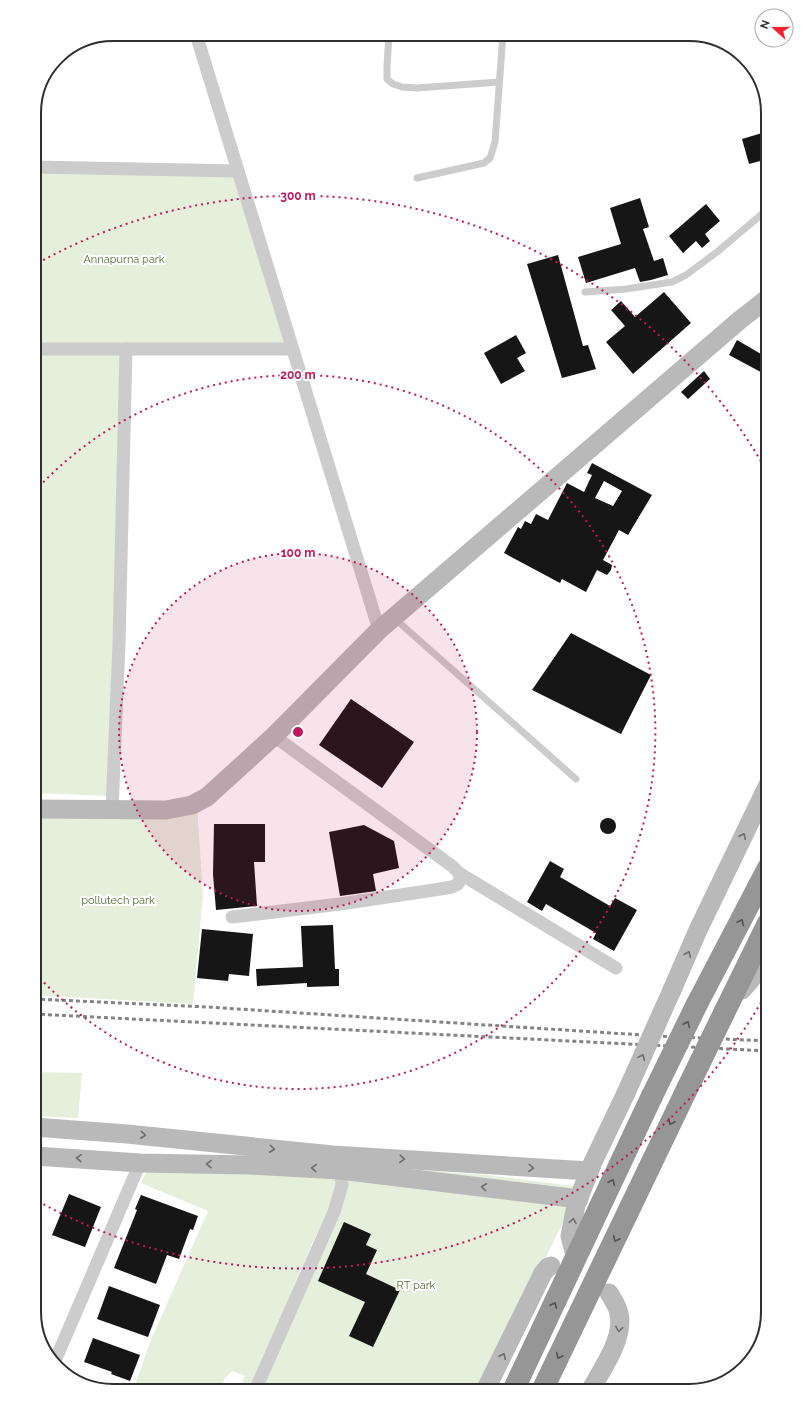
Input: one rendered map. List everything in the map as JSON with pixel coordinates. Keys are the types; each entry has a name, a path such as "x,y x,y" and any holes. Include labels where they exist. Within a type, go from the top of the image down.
{"highway":[{"path":"516,1384 652,1096 697,1004 761,882"},
{"path":"545,1384 726,1008 761,946"}],"street":[{"path":"198,41 379,630"},
{"path":"41,167 238,171"},
{"path":"41,809 166,810 192,805 206,797 274,736 379,630 761,303"},
{"path":"41,349 292,349"},
{"path":"112,810 119,644 126,349"},
{"path":"274,736 452,866 459,873 616,968"},
{"path":"576,1259 570,1236 579,1199 589,1172 626,1093 698,930 761,800"},
{"path":"232,917 340,904 452,887 458,884 460,879 459,873"},
{"path":"41,1127 110,1132 333,1155 589,1172"},
{"path":"83,1141 110,1132"},
{"path":"41,1138 83,1141 98,1147 107,1160"},
{"path":"41,1156 140,1163 248,1165 340,1170 579,1199"},
{"path":"57,1357 140,1163"},
{"path":"257,1384 334,1212 342,1185 340,1170"},
{"path":"488,1384 543,1273 548,1267 551,1266"},
{"path":"594,1384 618,1338 620,1322 618,1309 609,1293"}],"lane":[{"path":"388,41 386,66 387,79 393,84 402,87 417,88 499,82"},
{"path":"417,178 484,163 490,158 495,142 502,41"},
{"path":"585,292 626,289 672,282 686,275 717,252 761,215"},
{"path":"394,618 576,780"}],"green space":[{"name":"Annapurna park","path":"41,167 237,171 292,349 126,349 112,796 41,793"},
{"name":"pollutech park","path":"197,806 203,895 193,1004 41,995 41,809"},
{"path":"41,1072 82,1073 78,1118 41,1116"},
{"name":"RT park","path":"345,1165 486,1175 580,1187 484,1384 241,1384 245,1376 232,1371 224,1379 223,1384 135,1384 150,1342 208,1211 141,1183 147,1171","holes":["341,1182 285,1306 312,1244"]}],"building":[{"path":"761,133 761,161 749,164 742,139"},
{"path":"640,198 649,227 643,229 654,261 663,258 668,275 640,282 635,268 586,283 578,257 621,244 610,208"},
{"path":"706,204 720,221 705,234 710,241 702,248 696,241 683,253 669,236"},
{"path":"558,255 583,346 588,345 596,369 562,378 527,264"},
{"path":"664,292 691,323 633,374 606,342 625,326 611,310 621,301 635,317"},
{"path":"516,335 526,353 517,358 525,371 501,384 484,353"},
{"path":"737,340 761,354 761,372 729,355"},
{"path":"704,371 710,379 688,399 681,392"},
{"path":"592,463 652,495 628,535 619,530 603,560 612,565 611,570 607,575 597,570 586,592 562,579 560,583 504,553 518,527 521,529 525,521 531,524 536,514 548,520 567,483 584,492 592,475 587,473","holes":["604,481 622,491 613,506 595,498"]},
{"path":"571,633 651,675 621,734 532,690"},
{"path":"351,699 414,742 382,788 319,745"},
{"path":"605,818 611,818 616,823 614,832 611,834 605,834 600,829 600,823"},
{"path":"214,824 265,824 265,862 254,862 257,906 216,910 213,874"},
{"path":"364,825 394,841 399,868 373,874 376,891 340,896 329,832"},
{"path":"550,861 564,869 560,877 610,906 615,898 637,910 614,951 593,939 596,933 546,904 542,911 527,902"},
{"path":"333,925 335,969 339,969 339,986 307,987 307,983 257,986 256,969 303,967 301,926"},
{"path":"202,929 253,934 249,976 229,974 228,981 197,978"},
{"path":"69,1194 101,1207 85,1247 52,1235"},
{"path":"141,1195 198,1216 193,1230 190,1229 179,1259 167,1255 156,1284 114,1268 137,1210 135,1209"},
{"path":"344,1222 371,1234 366,1245 377,1250 366,1274 400,1290 373,1347 349,1336 365,1302 318,1281"},
{"path":"109,1286 160,1305 148,1337 97,1319"},
{"path":"93,1338 140,1355 130,1381 111,1374 112,1372 84,1362"}],"railway":[{"path":"41,999 207,1007 658,1036 761,1041"},
{"path":"41,1014 761,1051"}]}
